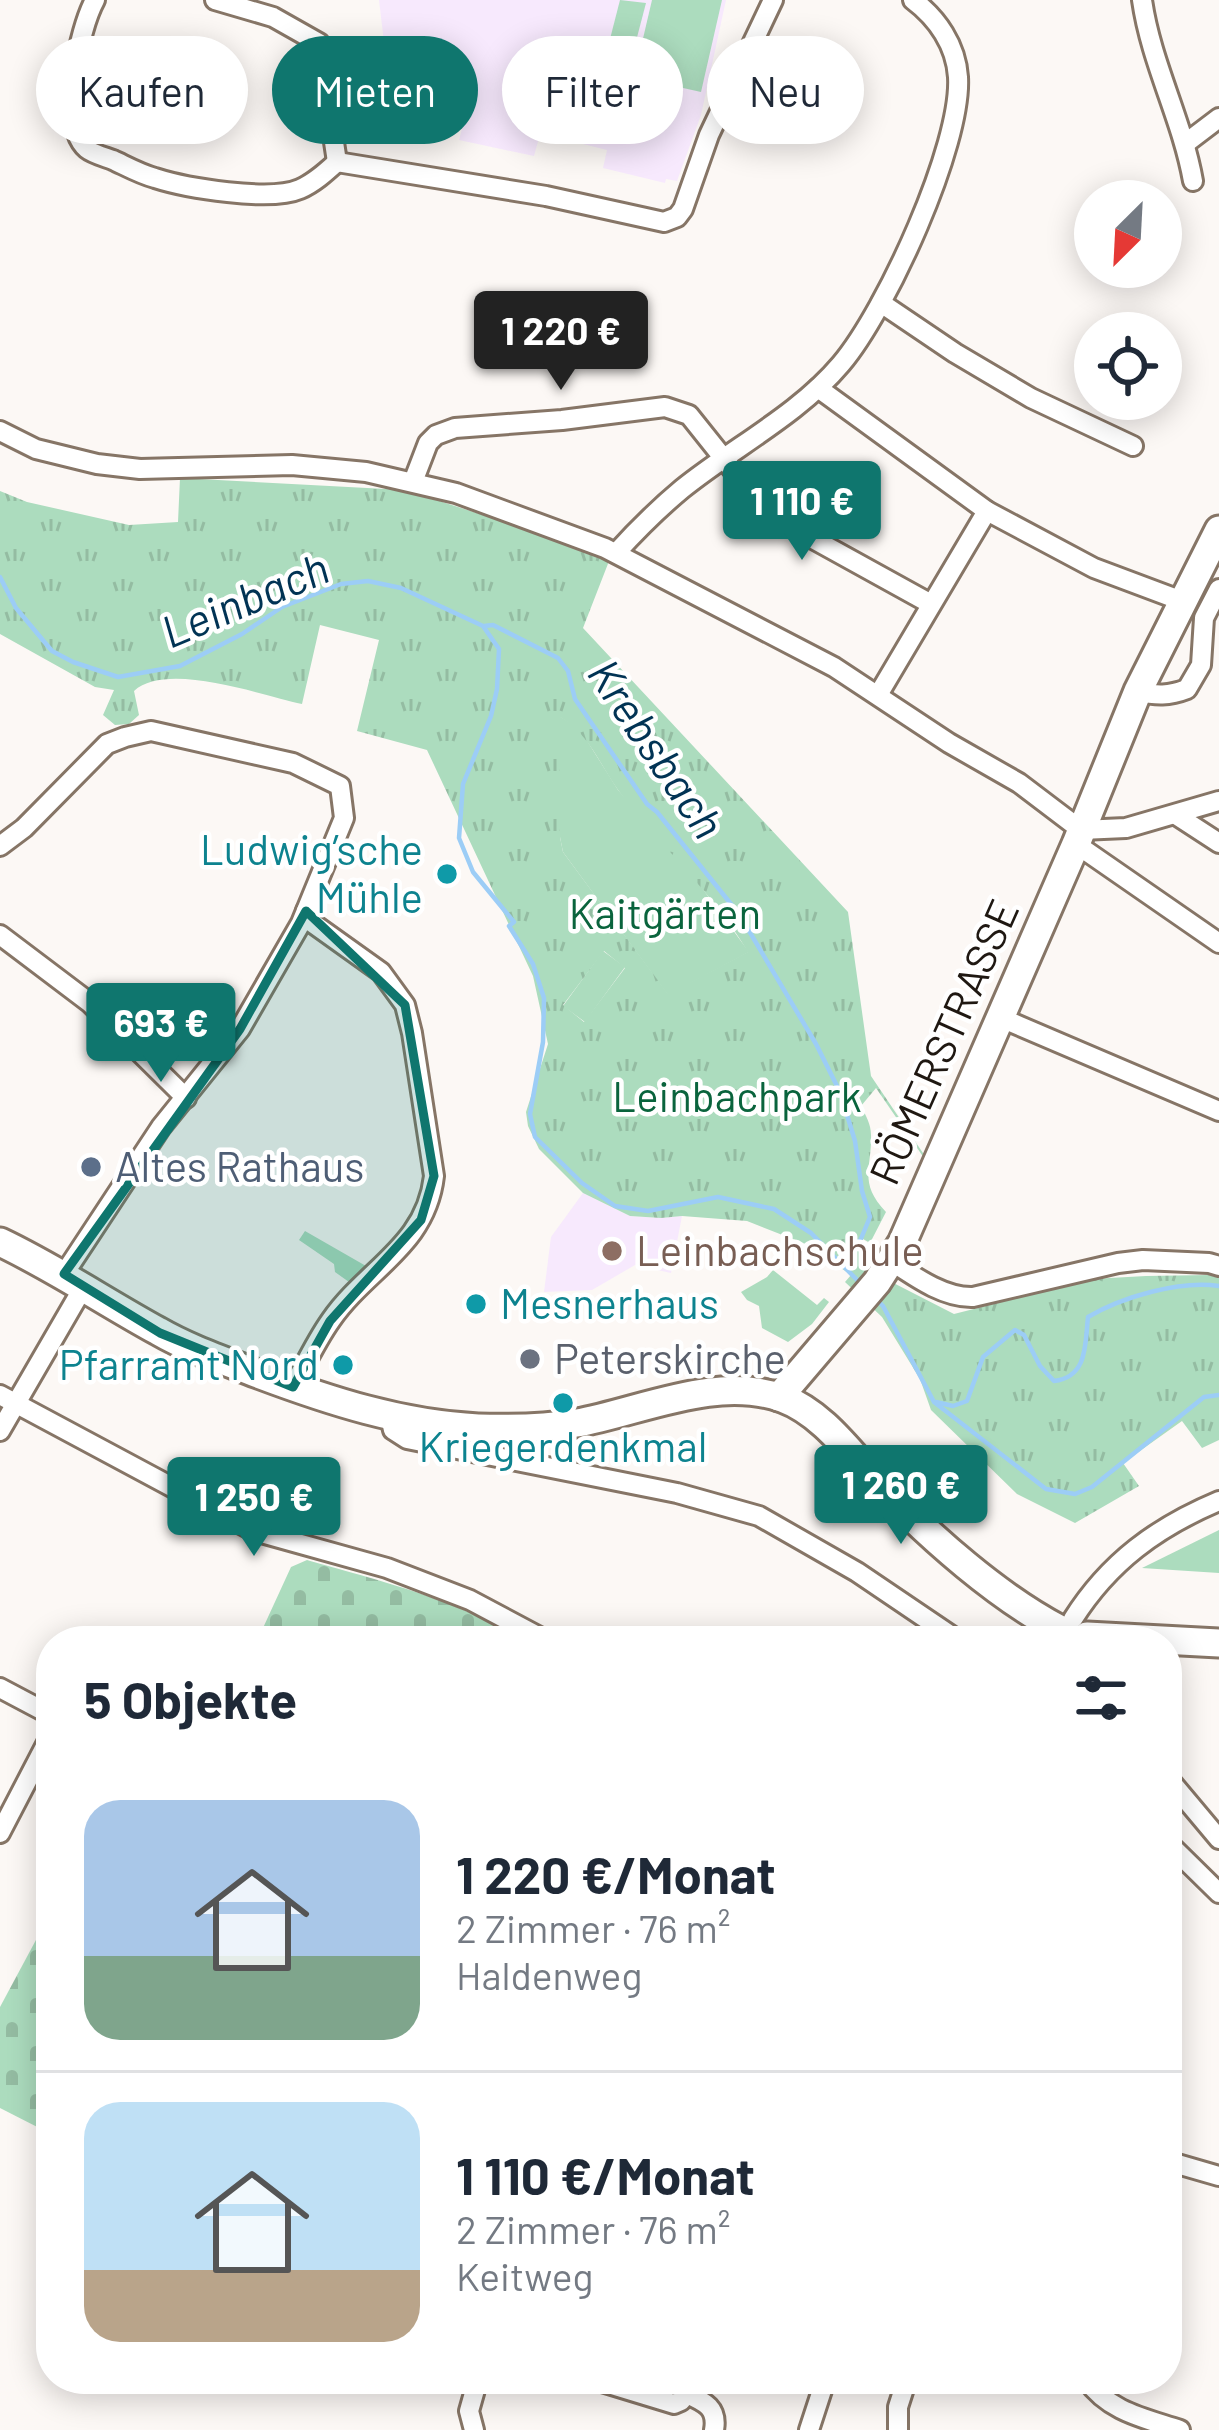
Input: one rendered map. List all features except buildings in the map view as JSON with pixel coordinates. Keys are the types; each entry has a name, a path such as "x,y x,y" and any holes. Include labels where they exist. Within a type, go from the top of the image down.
{"main road":[{"name":"RÖMERSTRASSE","path":"779,1397 877,1281 932,1179 1138,692 1219,530"},
{"path":"0,1242 160,1333 293,1387 390,1417 480,1428 523,1427 576,1423 731,1390 779,1397 812,1414 883,1489 976,1572 1030,1613 1058,1626"},
{"path":"1182,1640 1219,1643"}],"street":[{"path":"95,0 80,39 74,84 75,129 87,149 185,187 259,194 297,191 337,162"},
{"path":"215,0 274,17 319,43 337,162"},
{"path":"337,162 546,196 664,222 677,218 709,135 773,0"},
{"path":"616,553 683,488 818,388 843,362 881,303 926,206 955,118 955,61 944,32 913,0"},
{"path":"1142,0 1148,36 1186,143 1193,181"},
{"path":"1186,143 1219,118"},
{"path":"881,303 1031,398 1133,446"},
{"path":"818,388 987,511 1094,568 1182,601"},
{"path":"413,482 428,443 454,428 665,407 689,415 768,514 931,604"},
{"path":"0,431 36,449 140,469 292,465 366,472 456,493 616,553 834,667 1019,783 1079,837 1219,943"},
{"path":"878,695 987,511"},
{"path":"1138,692 1173,694 1187,689 1201,665 1204,618 1219,589"},
{"path":"0,845 24,829 107,745 151,731 293,763 340,786 344,818 306,911 240,1029 161,1127 7,1399 0,1431"},
{"path":"1079,837 1219,802"},
{"path":"1175,815 1219,843"},
{"path":"293,1387 330,1321 407,1242 431,1197 434,1176 404,1004 381,972 311,922 306,911"},
{"path":"0,935 90,1004 186,1098"},
{"path":"1001,1018 1219,1111"},
{"path":"877,1281 914,1276 958,1297 973,1297 1118,1263 1149,1260 1219,1266"},
{"path":"7,1399 254,1531 387,1568 470,1600 510,1626"},
{"path":"390,1417 393,1430 407,1439 657,1489 760,1516 857,1572 937,1626"},
{"path":"1077,1626 1109,1569 1148,1539 1219,1501"},
{"path":"0,1688 36,1707"},
{"path":"0,1833 36,1765"},
{"path":"1182,1795 1219,1839"},
{"path":"1182,1856 1219,1893"},
{"path":"1182,2165 1219,2176"},
{"path":"474,2394 469,2411 474,2430"},
{"path":"641,2394 674,2404 685,2394"},
{"path":"697,2394 715,2415 714,2430"},
{"path":"809,2430 821,2394"},
{"path":"898,2430 903,2394"},
{"path":"1096,2394 1113,2407 1180,2430"},
{"path":"1108,2430 1113,2407"}],"highlighted area":[{"path":"306,911 405,1005 434,1176 421,1220 330,1321 293,1387 160,1333 64,1274 240,1029"}],"shaded area":[{"path":"379,0 726,0 718,36 707,36 707,87 701,115 677,181 666,179 665,183 603,168 607,150 583,144 683,144 683,36 502,36 502,144 537,144 534,156 478,144 478,36 383,36"},
{"name":"Leinbachschule","path":"583,1193 630,1216 682,1216 671,1273 635,1265 592,1290 544,1292 551,1237"}],"green space":[{"path":"620,0 646,3 637,36 611,36"},
{"path":"652,0 722,0 714,36 707,36 701,92 683,88 683,36 644,36"},
{"name":"Leinbachpark","path":"180,478 405,490 611,556 583,628 848,912 871,1076 927,1159 874,1273 954,1314 1091,1279 1219,1278 1219,1440 1202,1448 1182,1421 1123,1463 1139,1486 1075,1523 1017,1494 931,1410 920,1379 882,1317 845,1282 851,1275 808,1245 747,1221 630,1216 583,1193 539,1149 528,1126 526,1112 548,1044 533,976 427,750 357,731 379,640 320,625 302,704 215,683 168,679 134,691 139,715 129,724 115,725 103,715 114,690 95,687 0,634 0,491 27,502 129,525 178,522","holes":["560,717 586,741 618,790 719,909 748,952 668,994 563,852","604,951 625,968 584,1022 563,1005","876,1088 924,1158 877,1263 857,1249 863,1239 870,1243 886,1212 869,1184 871,1131 861,1106"]},
{"name":"Kaitgärten","path":"559,716 579,728 618,790 688,869 749,952 668,995 563,852"},
{"path":"603,951 625,967 585,1022 563,1006"},
{"path":"305,1231 366,1266 349,1282 335,1272 334,1264 299,1240"},
{"path":"773,1270 817,1305 824,1298 829,1302 812,1324 788,1342 762,1328 759,1306 741,1292"},
{"path":"1219,1530 1219,1573 1142,1568"},
{"path":"307,1560 384,1582 494,1626 264,1626 291,1567"},
{"path":"36,1940 36,2126 0,2108 0,2007"}],"waterway":[{"name":"Leinbach","path":"0,577 16,608 52,651 118,677 180,666 282,607 341,584 368,581 401,588 483,626 499,649 497,689 463,784 459,838 473,872 514,922 509,926 533,964 544,998 543,1042 530,1114 535,1137 582,1183 615,1206 648,1211 718,1197 774,1209 811,1233 862,1285"},
{"name":"Krebsbach","path":"484,626 493,625 558,658 568,671 575,699 647,804 739,914 816,1044 840,1092 870,1217 860,1241 851,1244 845,1267"},
{"name":"Leinbach","path":"936,1402 953,1406 967,1401 983,1357 1015,1330 1024,1335 1054,1381 1079,1366 1088,1317 1152,1292 1219,1286"},
{"name":"Leinbach","path":"875,1298 934,1402 1046,1489 1075,1494 1092,1487 1204,1397 1219,1395"}],"place":[{"name":"Ludwig’sche Mühle","path":"447,874"},
{"name":"Altes Rathaus","path":"91,1167"},
{"name":"Leinbachschule","path":"612,1251"},
{"name":"Mesnerhaus","path":"476,1304"},
{"name":"Peterskirche","path":"530,1359"},
{"name":"Pfarramt Nord","path":"343,1365"},
{"name":"Kriegerdenkmal","path":"563,1403"}]}
